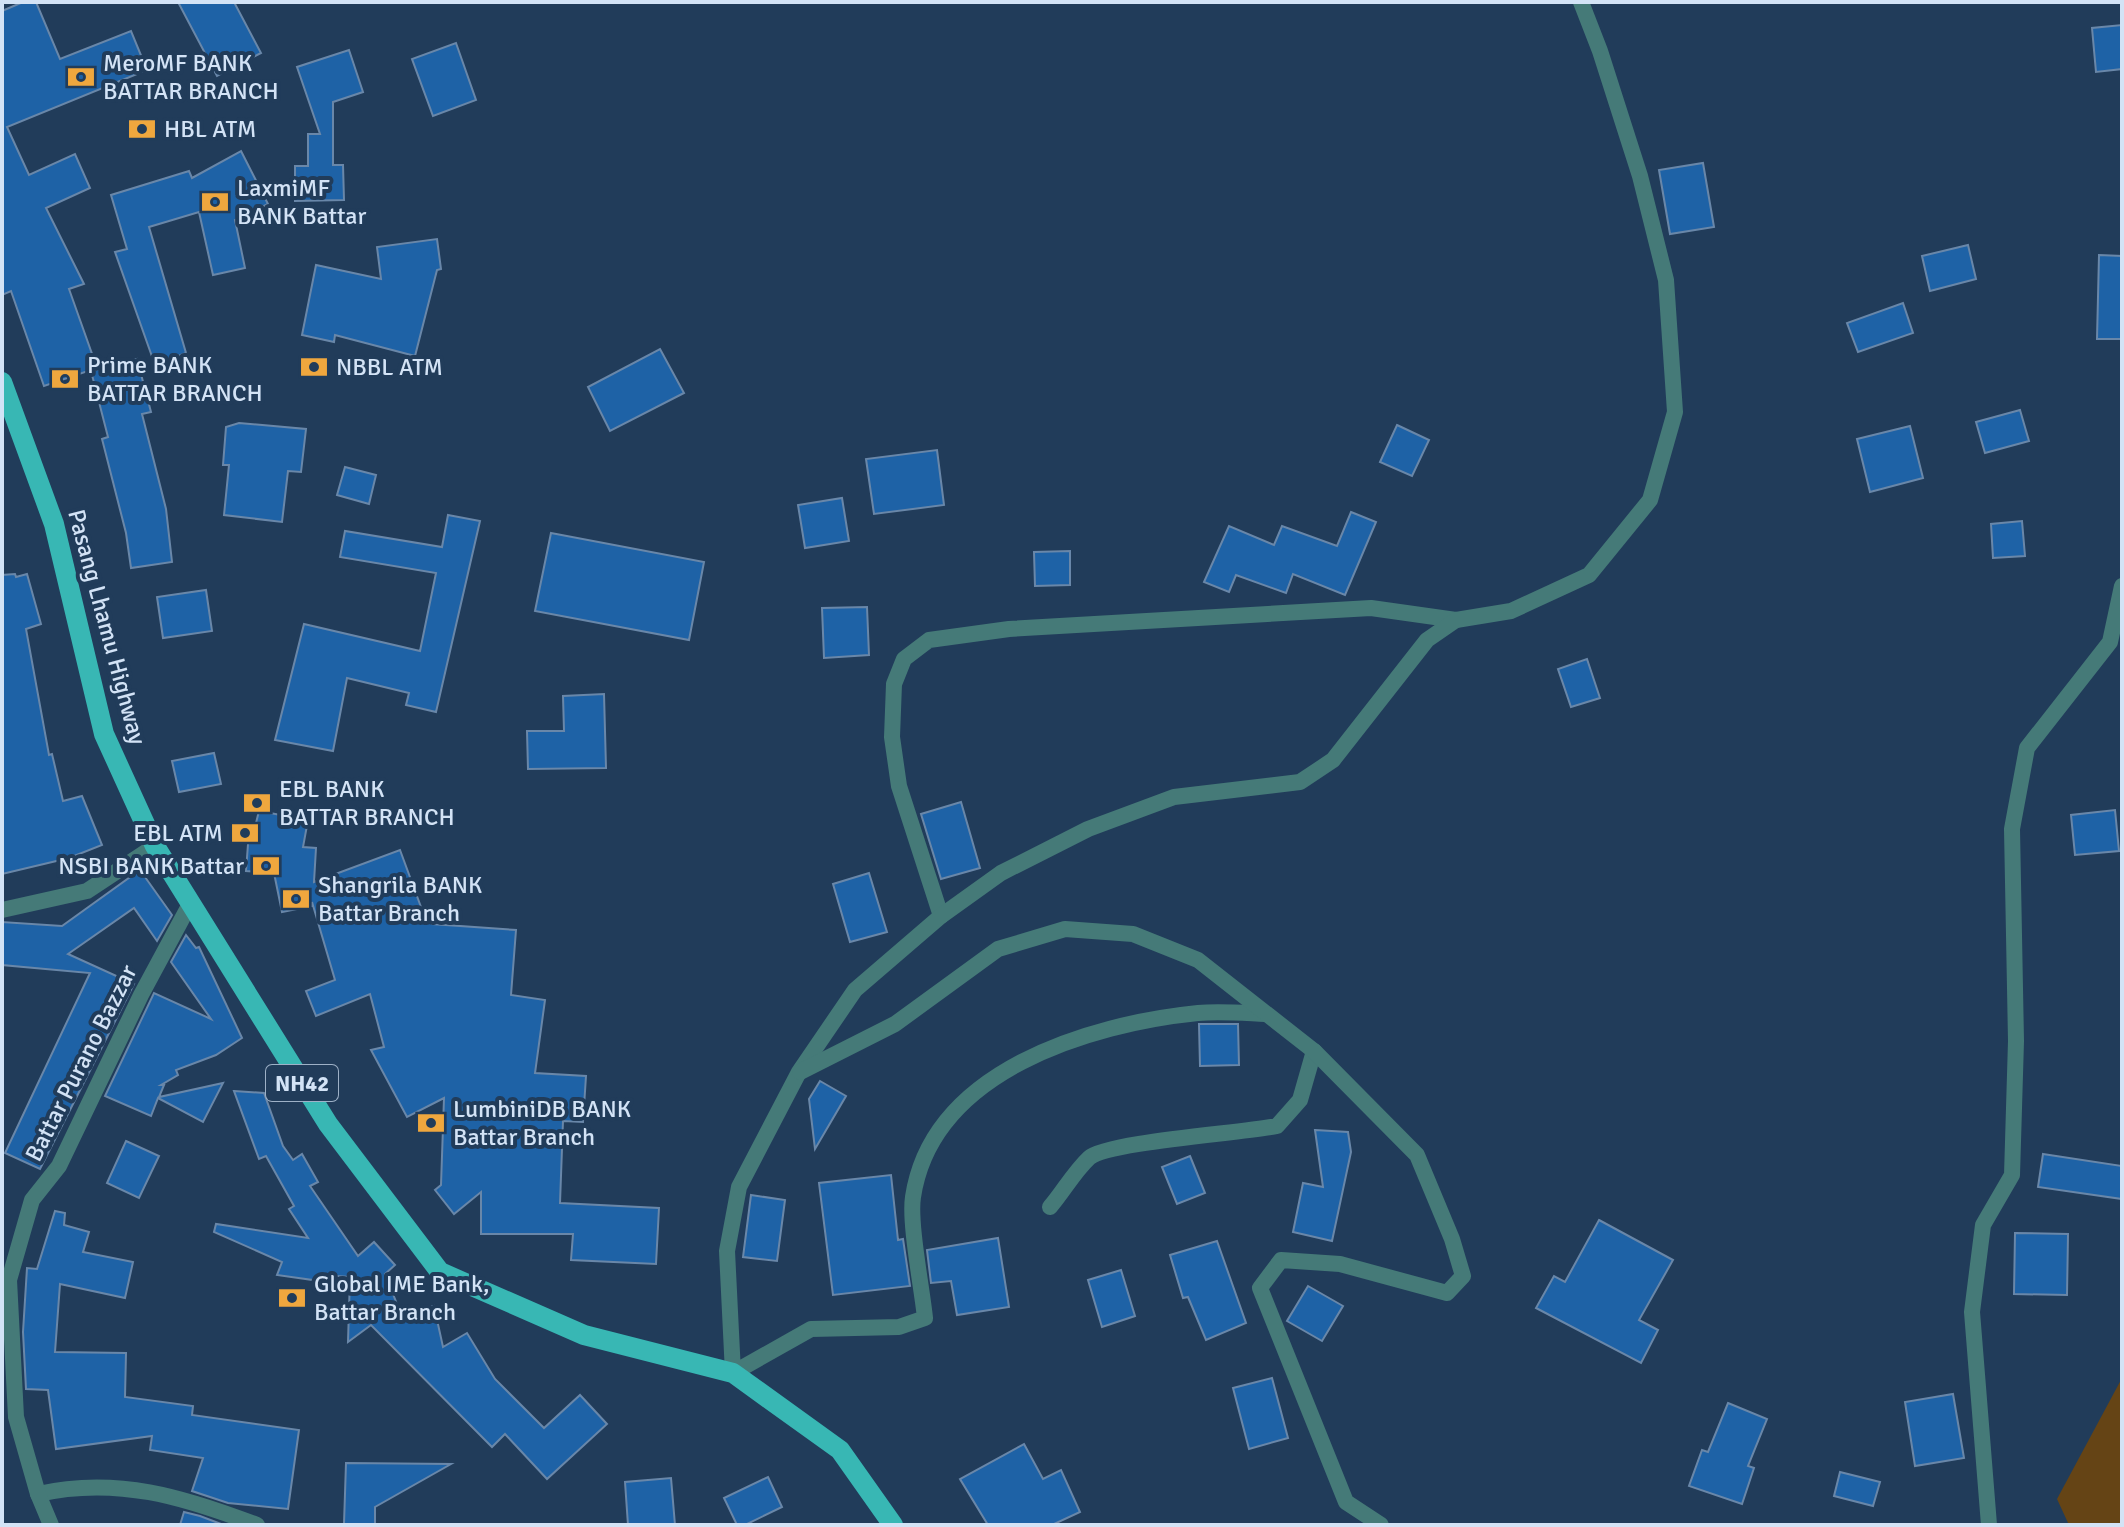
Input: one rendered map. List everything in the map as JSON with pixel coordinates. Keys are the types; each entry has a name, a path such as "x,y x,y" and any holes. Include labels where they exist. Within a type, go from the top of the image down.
{"main road":[{"name":"Pasang Lhamu Highway","path":"2,382 54,524 104,734 155,846 328,1124 440,1272 584,1335 733,1373 840,1450 893,1525"}],"street":[{"path":"941,916 899,786 892,737 894,684 904,659 929,640 1009,629 1371,608 1456,620 1511,611 1589,575 1650,500 1675,412 1666,280 1640,176 1581,2"},
{"path":"1989,1525 1972,1312 1983,1225 2012,1175 2016,1041 2012,829 2027,748 2110,642 2122,586"},
{"path":"1265,1014 1201,1013 1130,1023 1045,1051 964,1098 929,1143 913,1199 925,1318 899,1327 811,1329 733,1373 727,1251 739,1187 799,1072 855,990 941,916 1001,873 1117,818 1174,797 1300,782 1333,760 1427,640 1456,620"},
{"path":"2,910 87,891 155,846"},
{"name":"Battar Purano Bazzar","path":"51,1525 38,1494 16,1417 6,1281 32,1200 59,1166 141,995 190,904"},
{"path":"799,1072 895,1024 998,949 1065,929 1133,934 1198,960 1314,1051 1417,1155 1452,1239 1463,1276 1447,1293 1340,1264 1281,1260 1260,1288 1346,1502 1381,1525"},
{"path":"1050,1207 1091,1156 1131,1143 1173,1142 1277,1126 1300,1100 1314,1051"},
{"path":"38,1494 77,1485 183,1497 257,1525"}],"shaded area":[{"path":"2122,1378 2122,1525 2069,1525 2057,1499"}],"building":[{"path":"23,2 36,2 60,59 131,31 147,70 7,127 29,175 75,154 90,188 46,208 84,284 69,289 97,368 44,386 11,291 2,295 2,11"},
{"path":"178,2 234,2 261,53 217,76"},
{"path":"2122,25 2122,69 2096,72 2092,28"},
{"path":"456,43 476,100 433,116 412,59"},
{"path":"349,50 363,92 333,102 333,165 343,165 344,200 295,201 295,166 308,166 308,134 320,134 297,67"},
{"path":"241,151 268,204 235,220 245,268 213,275 199,212 149,227 186,353 155,365 115,252 127,249 111,195 189,171 192,178"},
{"path":"1703,163 1714,227 1670,234 1659,170"},
{"path":"437,239 441,269 437,270 415,356 335,335 334,342 302,335 316,265 381,279 377,247"},
{"path":"1968,245 1976,279 1930,291 1922,256"},
{"path":"2099,255 2122,256 2122,339 2097,339"},
{"path":"1903,303 1913,333 1858,352 1847,323"},
{"path":"660,349 684,393 610,431 588,387"},
{"path":"137,359 151,412 142,414 166,509 172,562 131,568 126,533 102,439 108,437 91,371"},
{"path":"2020,410 2029,441 1985,453 1976,422"},
{"path":"239,423 306,429 301,472 288,471 282,522 224,515 229,465 223,465 226,427"},
{"path":"1397,425 1429,440 1412,476 1380,462"},
{"path":"1910,426 1923,478 1870,492 1857,439"},
{"path":"937,450 944,505 874,514 866,459"},
{"path":"345,467 376,475 369,504 337,495"},
{"path":"842,498 849,541 805,548 798,505"},
{"path":"1351,512 1376,522 1345,595 1293,574 1286,593 1236,575 1229,592 1204,582 1229,526 1274,545 1282,526 1337,546"},
{"path":"448,515 480,521 436,712 406,705 409,693 347,678 333,751 275,740 304,624 420,651 436,573 340,557 345,531 442,547"},
{"path":"2022,521 2025,556 1993,558 1991,524"},
{"path":"551,533 704,562 689,640 535,611"},
{"path":"1070,551 1070,585 1035,586 1034,552"},
{"path":"15,574 16,577 27,574 41,624 26,629 49,755 52,754 63,801 82,796 102,845 69,858 2,874 2,575"},
{"path":"206,590 212,631 163,638 157,597"},
{"path":"867,607 869,655 824,658 822,608"},
{"path":"1587,659 1600,698 1571,707 1558,669"},
{"path":"604,694 606,768 528,769 527,731 564,731 563,696"},
{"path":"214,753 221,784 179,792 172,761"},
{"path":"961,802 980,868 941,879 921,814"},
{"path":"2115,810 2119,851 2075,855 2071,815"},
{"path":"259,811 308,820 303,847 316,848 314,882 400,850 421,907 433,907 432,924 516,930 511,995 545,1000 535,1073 586,1076 583,1122 563,1121 560,1203 659,1208 656,1264 571,1260 573,1234 481,1234 481,1192 454,1214 435,1190 441,1185 444,1098 407,1117 371,1050 384,1047 370,994 316,1016 306,991 335,980 312,902 312,906 282,912 274,873 246,871 249,831 254,831"},
{"path":"140,870 172,915 157,941 134,908 68,954 134,984 40,1169 5,1153 90,973 2,965 2,922 62,926"},
{"path":"869,873 887,932 850,942 833,884"},
{"path":"186,935 196,948 199,947 242,1038 216,1055 176,1070 178,1075 161,1085 164,1085 159,1097 223,1083 203,1122 158,1098 151,1116 105,1096 154,993 211,1019 171,962"},
{"path":"1199,1024 1238,1024 1239,1065 1200,1066"},
{"path":"820,1081 846,1096 815,1149 809,1099"},
{"path":"234,1091 264,1093 283,1146 293,1160 302,1154 318,1182 310,1186 358,1256 374,1242 395,1265 385,1274 401,1314 434,1306 443,1347 467,1333 495,1379 544,1428 580,1395 607,1424 547,1479 505,1434 492,1447 371,1325 348,1342 350,1277 321,1275 320,1281 277,1275 282,1262 214,1232 216,1224 308,1238 289,1209 294,1206 266,1156 259,1159"},
{"path":"1315,1130 1348,1132 1351,1152 1332,1241 1293,1232 1303,1183 1323,1187"},
{"path":"126,1141 159,1156 139,1198 107,1183"},
{"path":"2043,1154 2122,1166 2122,1199 2038,1187"},
{"path":"1190,1156 1205,1193 1177,1204 1162,1167"},
{"path":"891,1175 898,1240 903,1239 910,1286 833,1295 819,1183"},
{"path":"751,1195 785,1200 777,1261 743,1257"},
{"path":"55,1211 65,1213 64,1225 89,1232 83,1252 133,1262 125,1298 60,1284 55,1352 126,1353 125,1397 193,1406 192,1415 299,1430 288,1509 228,1503 192,1491 203,1458 150,1450 152,1436 56,1449 48,1390 26,1389 23,1332 27,1268 37,1269"},
{"path":"1599,1220 1673,1260 1639,1320 1658,1330 1641,1363 1536,1308 1554,1276 1565,1282"},
{"path":"2015,1233 2068,1234 2067,1295 2014,1294"},
{"path":"998,1238 1009,1307 957,1315 951,1281 931,1283 927,1250"},
{"path":"1217,1241 1246,1323 1206,1340 1188,1297 1183,1298 1170,1255"},
{"path":"1121,1270 1135,1316 1102,1327 1088,1280"},
{"path":"1308,1286 1343,1306 1322,1341 1287,1321"},
{"path":"1272,1378 1288,1438 1249,1449 1233,1388"},
{"path":"1953,1394 1964,1458 1915,1466 1905,1402"},
{"path":"1728,1403 1767,1419 1748,1466 1754,1468 1742,1504 1689,1486 1702,1450 1708,1452"},
{"path":"1024,1444 1043,1479 1061,1470 1080,1512 1052,1525 988,1525 960,1479"},
{"path":"346,1463 451,1464 375,1507 375,1525 344,1524"},
{"path":"1840,1472 1880,1482 1873,1506 1834,1496"},
{"path":"768,1477 782,1507 745,1525 737,1525 724,1498"},
{"path":"671,1478 675,1525 628,1525 625,1482"},
{"path":"184,1512 200,1516 221,1524 180,1525"}],"place":[{"name":"MeroMF BANK BATTAR BRANCH","path":"81,77"},
{"name":"HBL ATM","path":"142,129"},
{"name":"LaxmiMF BANK Battar","path":"215,202"},
{"name":"NBBL ATM","path":"314,367"},
{"name":"Prime BANK BATTAR BRANCH","path":"65,379"},
{"name":"EBL BANK BATTAR BRANCH","path":"257,803"},
{"name":"EBL ATM","path":"245,833"},
{"name":"NSBI BANK Battar","path":"266,866"},
{"name":"Shangrila BANK Battar Branch","path":"296,899"},
{"name":"LumbiniDB BANK Battar Branch","path":"431,1123"},
{"name":"Global IME Bank, Battar Branch","path":"292,1298"}]}
